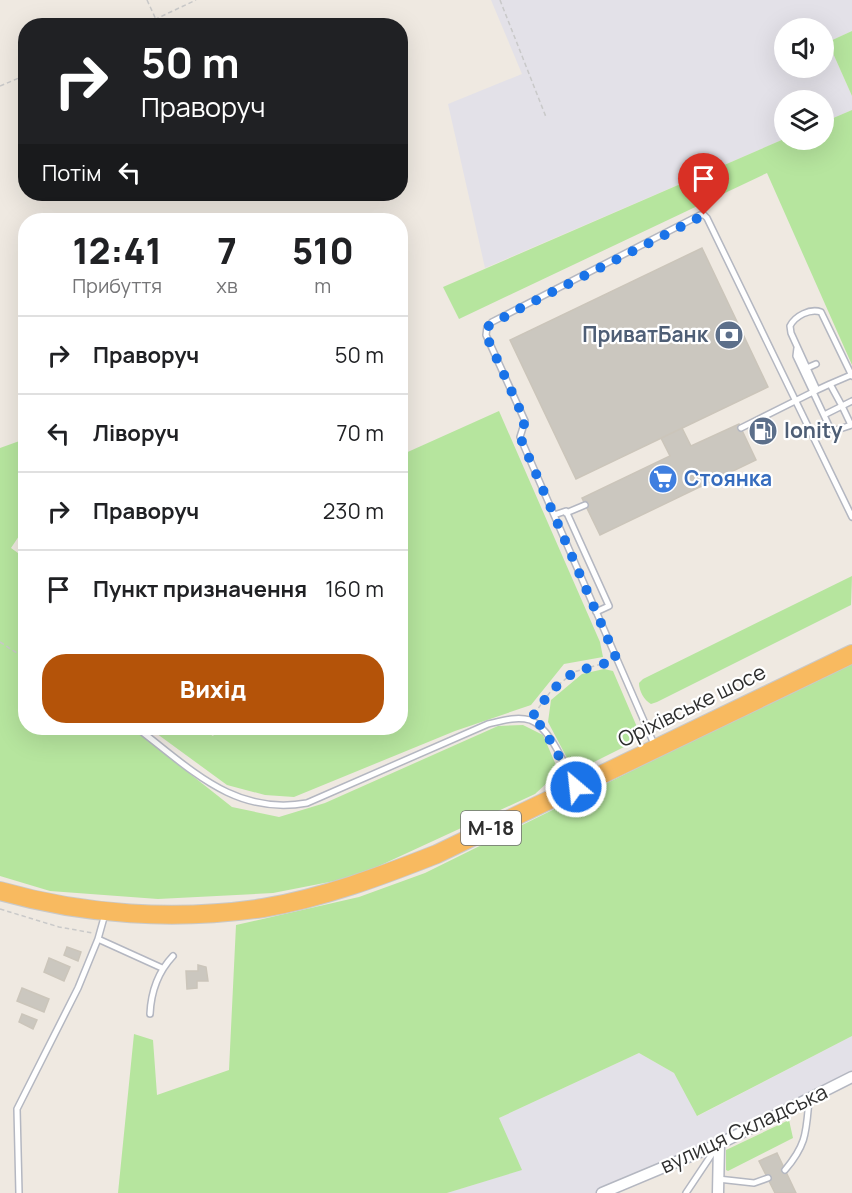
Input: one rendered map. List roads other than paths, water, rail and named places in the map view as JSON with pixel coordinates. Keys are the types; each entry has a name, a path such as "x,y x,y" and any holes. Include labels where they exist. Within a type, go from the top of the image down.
{"highway":[{"name":"Оріхівське шосе","path":"106,911 164,914 222,913 264,908 382,876 437,854 852,654"},
{"name":"М-18","path":"0,891 67,907 106,911"}],"street":[{"name":"вулиця Складська","path":"602,1193 718,1144 852,1077"},
{"path":"718,1144 718,1193"}],"lane":[{"path":"656,748 520,437 525,421 486,335 487,327 492,322 700,215 704,215 708,218 852,517"},
{"path":"741,428 814,390 852,375 821,312 811,311 793,321 790,326 791,333 807,368 814,390 824,414 833,431 851,425 830,384"},
{"path":"797,347 796,356 799,364 814,390"},
{"path":"807,368 816,364"},
{"path":"824,414 852,401"},
{"path":"554,515 585,505"},
{"path":"566,513 609,606 596,612"},
{"path":"147,735 217,788 242,800 268,806 291,806 307,803 488,724 509,719 530,720 542,726 576,787"},
{"path":"19,1193 17,1109 78,988 99,936 106,911"},
{"path":"99,936 162,968"},
{"path":"150,1014 151,996 162,968 173,956"},
{"path":"785,1170 796,1157 806,1136 809,1099"},
{"path":"686,1193 718,1144"},
{"path":"718,1179 754,1183 768,1178"}],"place":[{"name":"ПриватБанк","path":"729,335"},
{"name":"Ionity","path":"763,431"},
{"name":"Стоянка","path":"663,479"}]}
